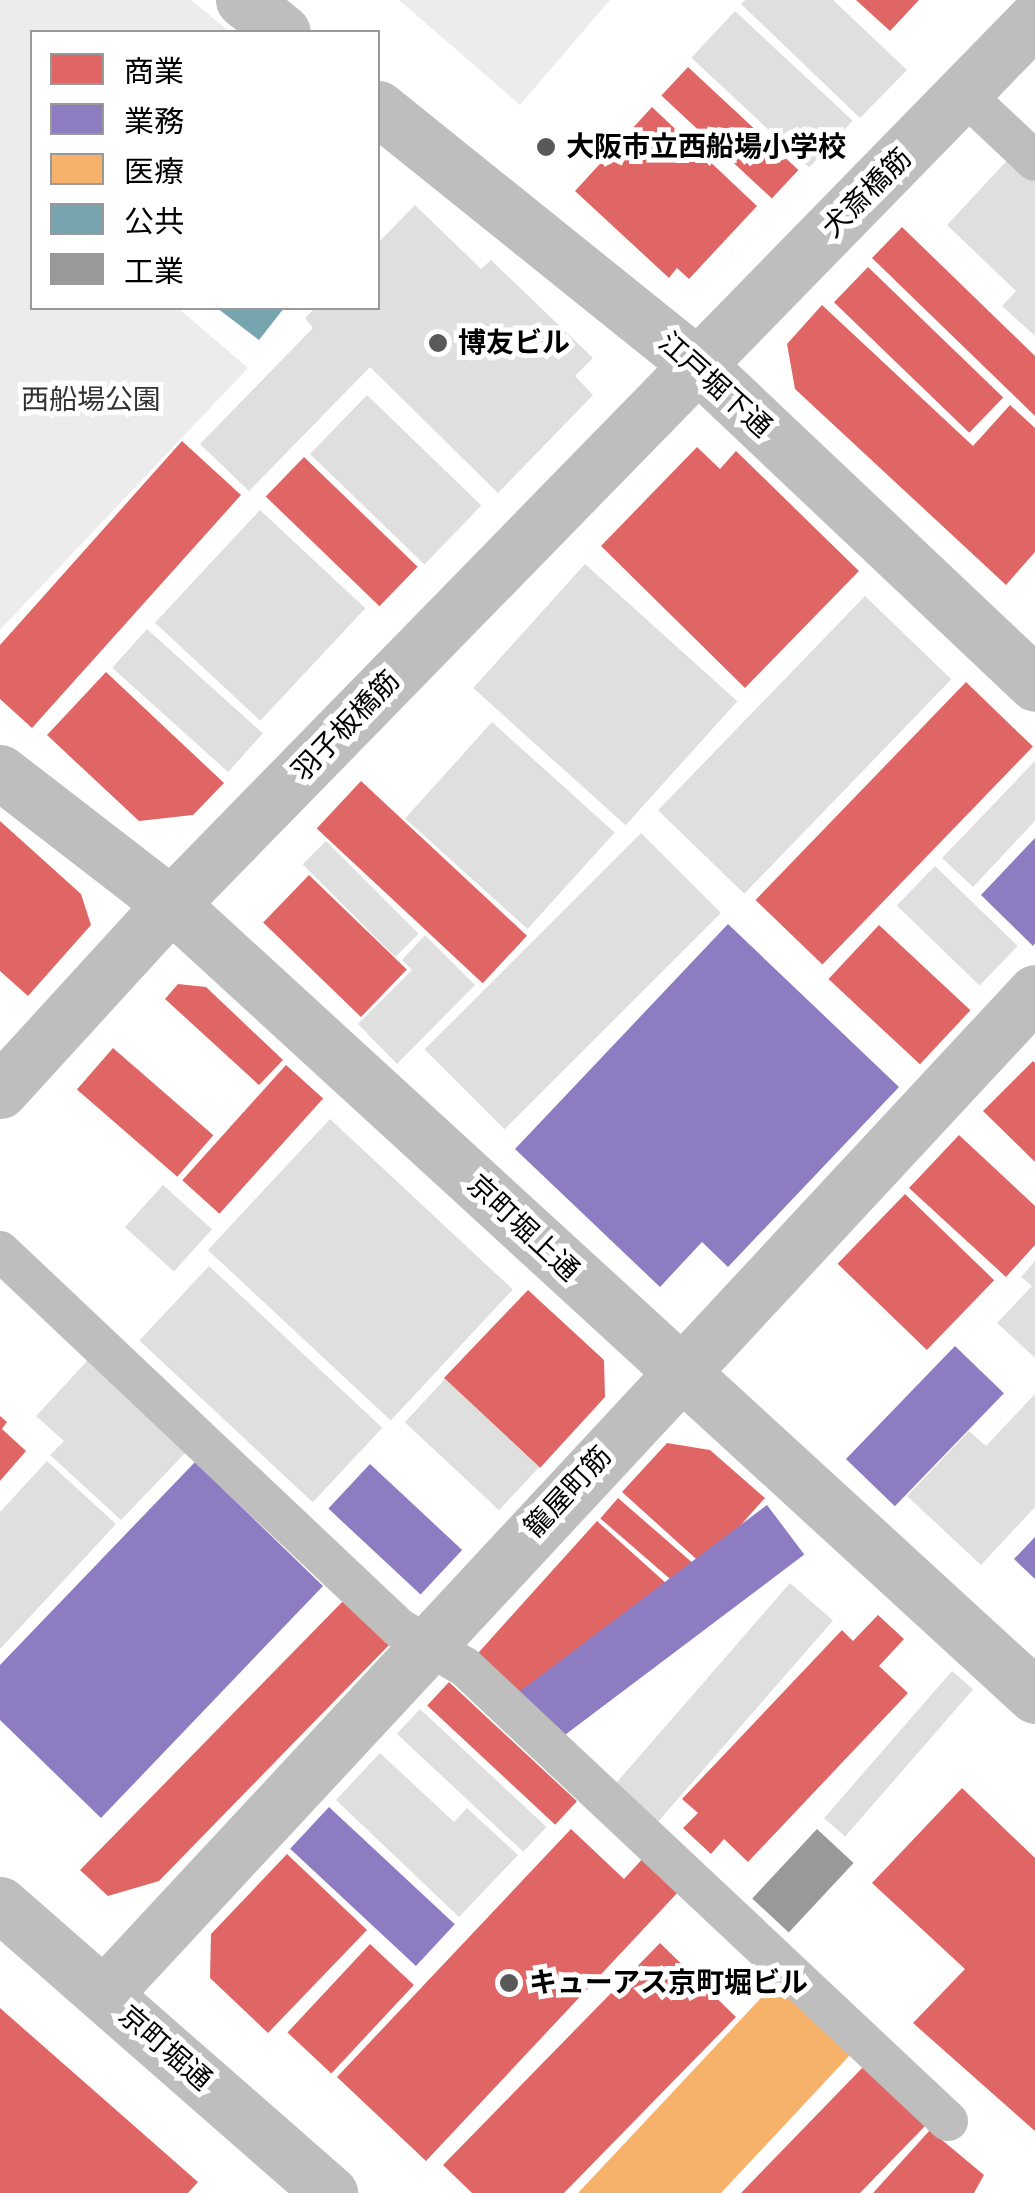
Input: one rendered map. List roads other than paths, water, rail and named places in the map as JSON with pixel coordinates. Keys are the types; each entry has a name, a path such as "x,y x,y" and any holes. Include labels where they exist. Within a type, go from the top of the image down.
{"street":[{"path":"243,0 281,30"},
{"name":"犬斎橋筋","path":"698,365 1035,19"},
{"name":"江戸堀下通","path":"380,110 698,365 1035,684"},
{"name":"羽子板橋筋","path":"0,1091 171,904 698,365"},
{"name":"京町堀上通","path":"0,772 171,904 1035,1696"},
{"name":"籠屋町筋","path":"104,1994 1035,992"},
{"name":"京町堀通","path":"0,1904 330,2193"}],"lane":[{"path":"965,95 1035,161"},
{"path":"0,1252 399,1628 465,1667 948,2121"}],"place":[{"name":"大阪市立西船場小学校","path":"546,147"},
{"name":"博友ビル","path":"438,343"},
{"name":"キューアス京町堀ビル","path":"509,1983"}],"park label":[{"name":"西船場公園","path":"91,400"}]}
